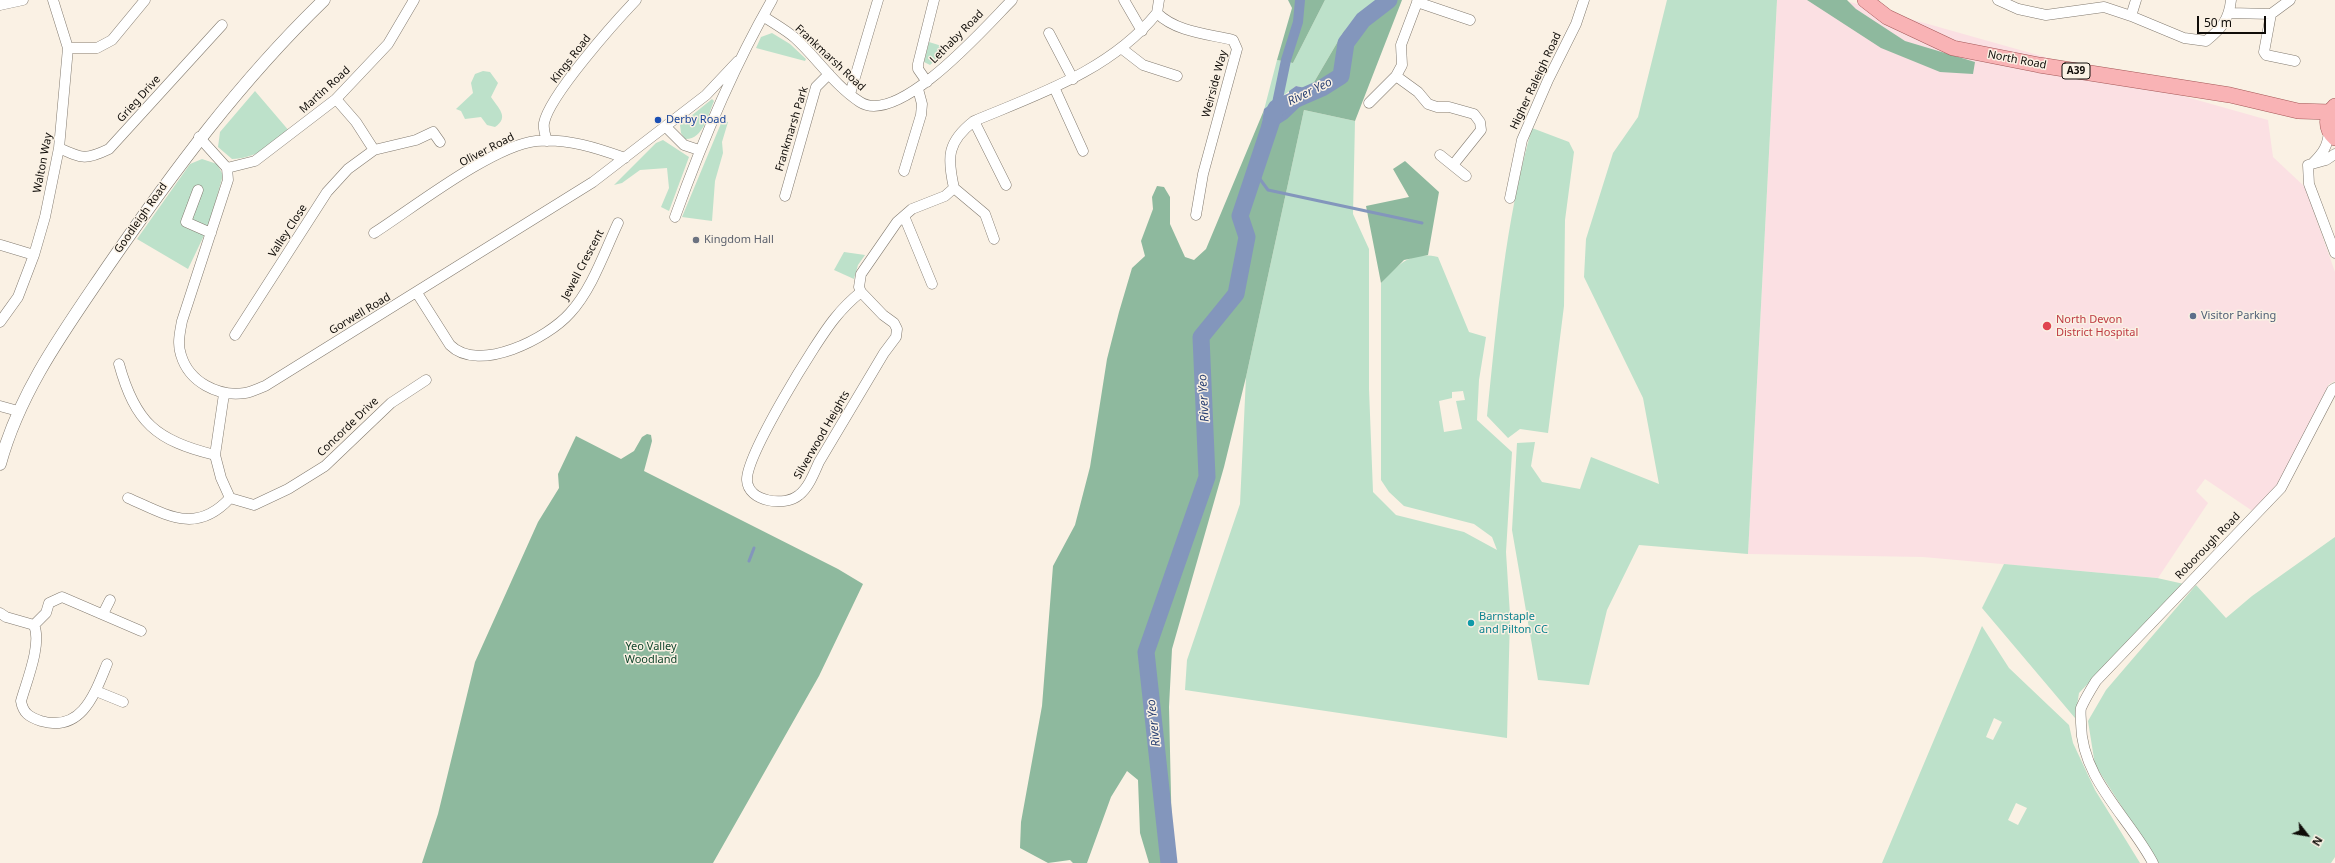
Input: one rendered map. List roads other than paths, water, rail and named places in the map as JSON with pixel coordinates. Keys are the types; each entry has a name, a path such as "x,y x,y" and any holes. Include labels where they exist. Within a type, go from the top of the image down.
{"main road":[{"name":"North Road","path":"1865,0 1888,17 1953,48 2039,65 2230,95 2298,111 2332,109"},
{"path":"2331,132 2332,109"},
{"name":"North Road","path":"2298,111 2331,132"}],"street":[{"path":"0,5 23,0"},
{"name":"Walton Way","path":"0,322 18,297 34,255 45,217 59,148 68,48 53,0"},
{"path":"68,48 97,48 112,40 145,0"},
{"name":"Goodleigh Road","path":"0,464 9,432 28,390 79,308 199,137 261,65 324,0"},
{"name":"Martin Road","path":"227,168 255,160 336,99 388,44 414,0"},
{"name":"Kings Road","path":"547,141 544,124 551,107 601,40 636,0"},
{"path":"675,217 699,150 738,61 772,0"},
{"path":"850,94 878,0"},
{"path":"927,82 918,69 918,64 934,0"},
{"name":"Lethaby Road","path":"918,89 1012,0"},
{"path":"1124,0 1142,31"},
{"path":"994,239 985,214 954,188 949,164 951,148 961,131 974,121 1073,79 1122,48 1142,31 1156,13 1159,0"},
{"name":"Higher Raleigh Road","path":"1510,198 1522,140 1548,80 1576,24 1584,0"},
{"path":"1998,0 2018,9 2046,15 2104,7 2131,16 2184,38 2206,41 2223,28 2230,13 2231,0"},
{"path":"2131,16 2136,0"},
{"path":"2230,13 2271,14 2290,0"},
{"path":"1369,102 1396,76 1402,65 1401,45 1417,1 1451,19 1470,20"},
{"name":"Weirside Way","path":"1156,13 1162,19 1186,29 1233,40 1237,49 1203,174 1196,215"},
{"path":"2271,14 2264,52 2266,55 2295,61"},
{"name":"Frankmarsh Road","path":"763,16 795,38 829,74 861,103 873,105 899,99 918,89"},
{"name":"Grieg Drive","path":"59,148 74,155 90,158 110,149 222,25"},
{"path":"1049,33 1073,79"},
{"path":"1122,48 1143,65 1177,76"},
{"name":"Gorwell Road","path":"227,168 228,180 182,321 179,339 181,354 186,368 209,388 224,394 246,393 265,386 594,182 666,127 715,87 738,61"},
{"name":"Frankmarsh Park","path":"785,196 816,86 829,74"},
{"path":"1396,76 1418,92 1428,104 1474,114 1480,122 1481,130 1453,165"},
{"path":"1054,87 1083,151"},
{"path":"904,171 921,115 922,104 918,89"},
{"path":"336,99 356,122 374,150"},
{"path":"974,121 1006,185"},
{"path":"666,127 684,145 699,150"},
{"name":"Valley Close","path":"235,335 327,192 348,169 374,150 416,140 430,132 433,132 440,142"},
{"path":"2313,163 2325,151 2331,132"},
{"path":"199,137 227,168"},
{"name":"Oliver Road","path":"374,233 477,166 512,148 534,142 547,141 591,146 625,158"},
{"path":"2335,154 2326,160 2308,165 2309,184 2335,253"},
{"path":"1440,155 1466,176"},
{"path":"861,292 859,280 862,270 879,245 904,216 912,209 945,196 954,188"},
{"path":"198,190 186,222 211,233"},
{"path":"904,216 932,284"},
{"name":"Jewell Crescent","path":"417,293 450,345 457,352 489,356 514,349 541,335 570,313 581,299 618,224"},
{"path":"1,245 34,255"},
{"name":"Silverwood Heights","path":"861,292 879,311 894,323 897,329 896,337 884,353 826,450 811,480 800,494 786,500 764,499 754,494 747,483 747,470 750,461 777,411 827,329 846,304 861,292"},
{"path":"119,364 127,392 147,422 178,444 215,455"},
{"name":"Concorde Drive","path":"230,498 254,505 288,489 325,466 391,403 426,380"},
{"name":"Roborough Road","path":"2153,863 2138,839 2104,793 2089,762 2081,733 2081,709 2096,681 2281,488 2332,390 2335,388"},
{"path":"128,498 175,519 197,520 220,509 230,498 221,478 215,455 224,394"},
{"path":"0,406 18,411"},
{"path":"34,625 46,613 49,603 62,597 141,631"},
{"path":"103,614 110,600"},
{"path":"0,613 6,617 34,625"},
{"path":"34,625 37,641 21,701 26,714 32,718 48,723 61,723 87,707 96,691 107,664"},
{"path":"96,691 123,702"}],"water":[{"path":"1296,86 1310,89 1309,98 1287,119 1260,136 1264,109 1278,99 1289,100 1289,91"}],"waterway":[{"path":"1276,108 1286,60 1298,22 1300,0"},
{"name":"River Yeo","path":"1169,863 1146,652 1207,477 1201,337 1236,294 1247,237 1240,216 1276,108 1322,88 1341,76 1346,43 1363,20 1389,0"},
{"path":"1254,171 1268,190 1422,223"},
{"path":"749,561 754,548"}],"place":[{"name":"Derby Road","path":"658,120"},
{"name":"Kingdom Hall","path":"696,240"},
{"name":"Visitor Parking","path":"2193,316"},
{"name":"North Devon District Hospital","path":"2047,326"},
{"name":"Barnstaple and Pilton CC","path":"1471,623"}],"park label":[{"name":"Yeo Valley Woodland","path":"651,653"}]}
